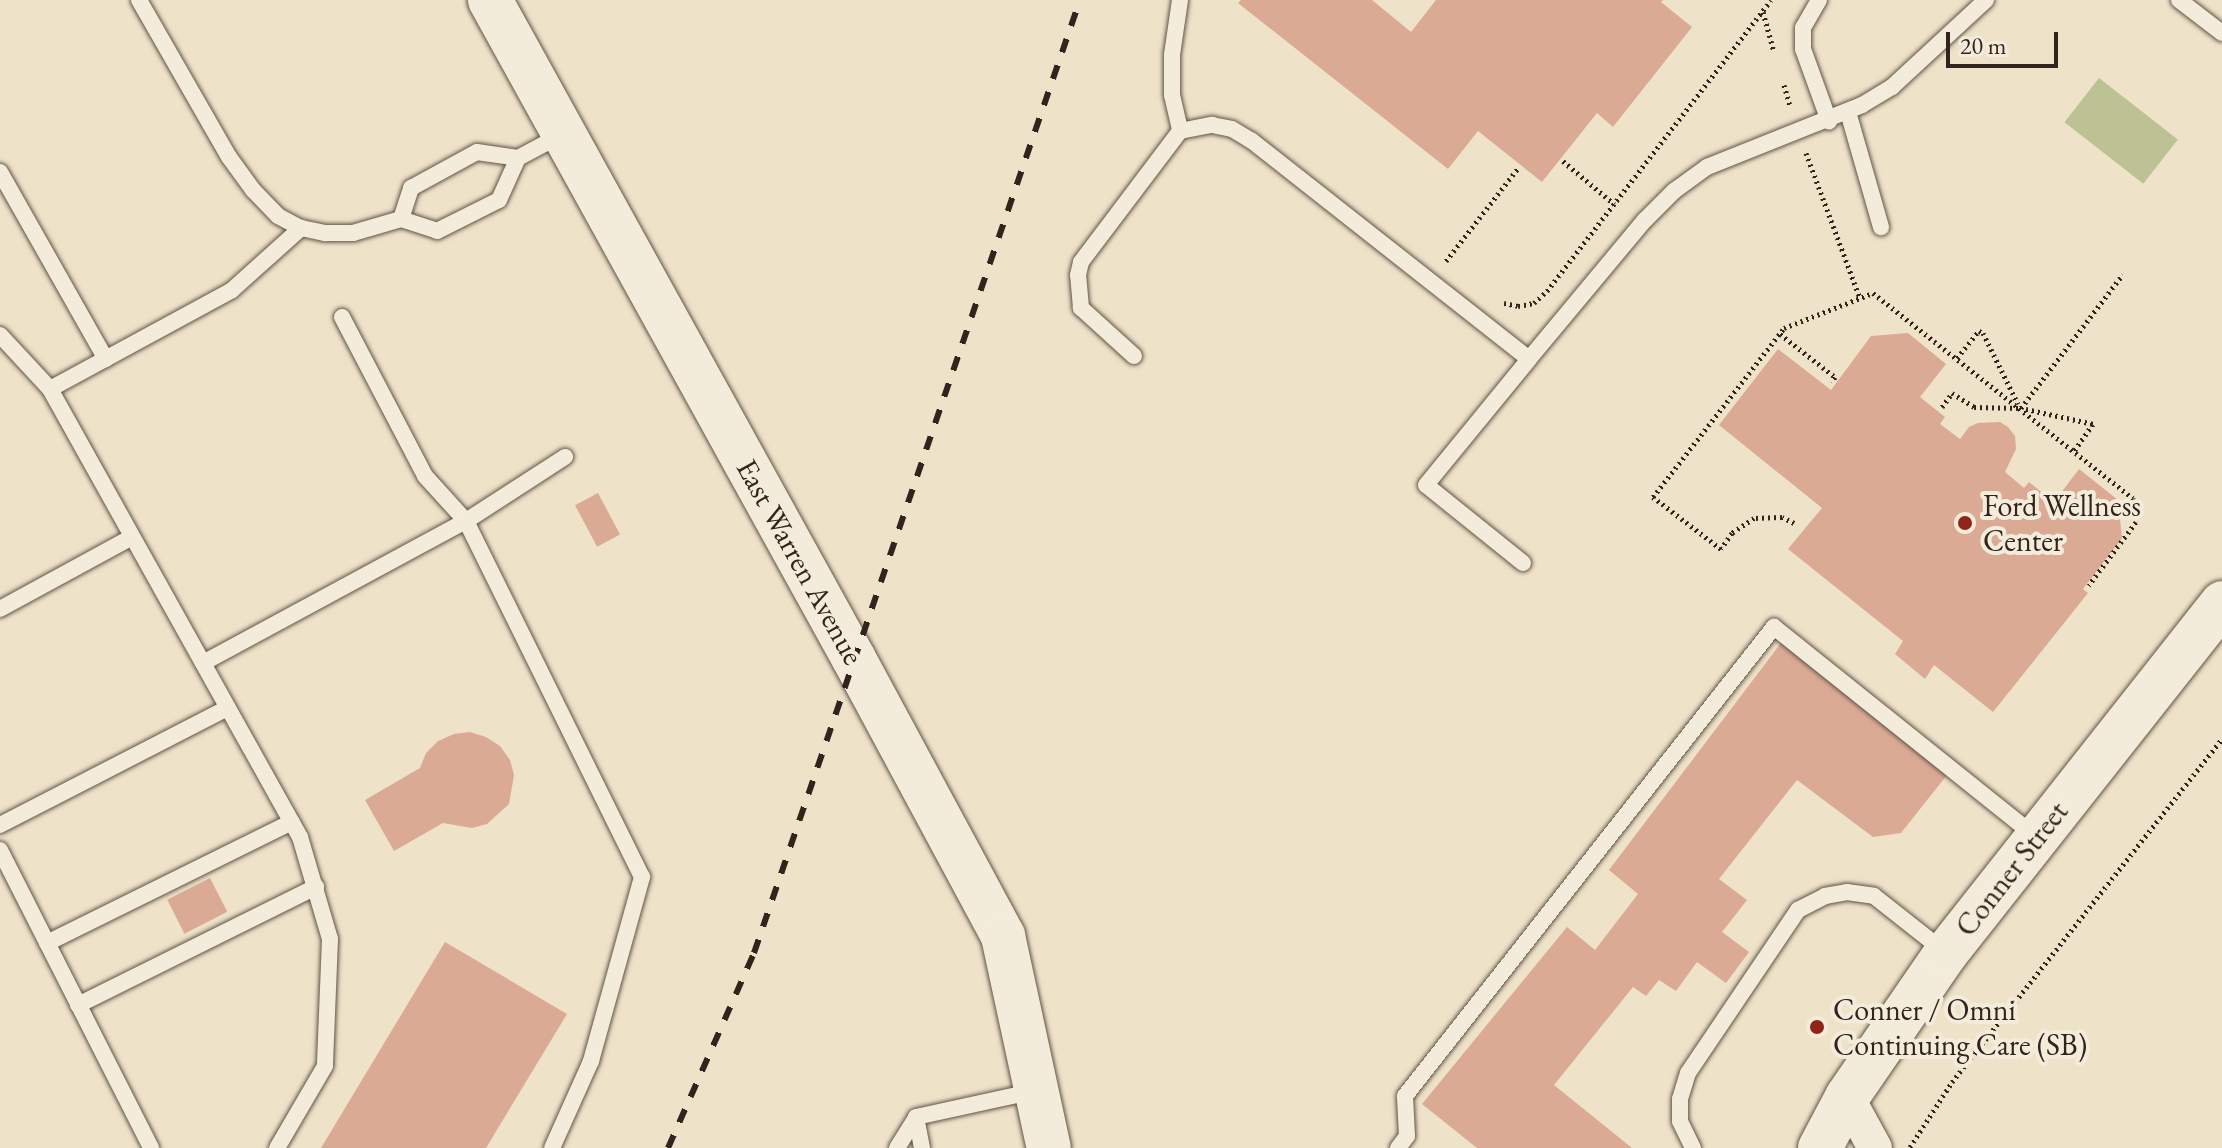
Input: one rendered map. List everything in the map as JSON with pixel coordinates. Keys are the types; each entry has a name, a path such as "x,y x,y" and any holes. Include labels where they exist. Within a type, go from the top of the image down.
{"main road":[{"name":"East Warren Avenue","path":"490,0 1003,936 1049,1148"},
{"name":"Conner Street","path":"1820,1148 1847,1097 1946,953 2222,603"}],"street":[{"path":"1847,1097 1875,1148"}],"lane":[{"path":"139,0 229,157 253,190 278,216 301,228 325,233 353,233 401,219 437,231 499,200 518,158"},
{"path":"1180,0 1172,55 1172,95 1180,131"},
{"path":"1819,0 1803,28 1803,49 1829,121"},
{"path":"1523,563 1426,485 1529,359 1645,220 1674,191 1707,167 1829,121 1892,87 1986,0"},
{"path":"2179,0 2222,33"},
{"path":"1848,112 1881,227"},
{"path":"1134,356 1081,308 1078,275 1081,262 1180,131 1212,125 1232,129 1252,141 1529,359"},
{"path":"401,219 411,188 477,152 518,158 564,134"},
{"path":"0,172 106,359"},
{"path":"50,389 232,290 301,228"},
{"path":"342,317 425,476 466,521 642,877 591,1061 552,1148"},
{"path":"0,335 50,389 300,837 330,939 325,1066 277,1148"},
{"path":"203,663 466,521 565,457"},
{"path":"0,609 132,537"},
{"path":"1398,1148 1407,1136 1405,1096 1774,627 2038,838"},
{"path":"0,825 228,708"},
{"path":"47,943 292,822"},
{"path":"0,850 151,1148"},
{"path":"78,1005 316,887"},
{"path":"1693,1148 1680,1121 1680,1099 1688,1073 1798,910 1825,896 1847,892 1874,896 1946,953"},
{"path":"897,1148 916,1117 1036,1091"},
{"path":"916,1117 922,1148"}],"path":[{"path":"1494,298 1518,306 1534,303 1771,0"},
{"path":"1798,132 1860,298"},
{"path":"1563,161 1614,204"},
{"path":"1446,261 1519,167"},
{"path":"1434,252 1456,269"},
{"path":"2021,408 2123,274"},
{"path":"1794,523 1782,517 1754,518 1732,533 1721,549 1653,497 1784,328 1873,293 2133,498 2136,522 2089,585"},
{"path":"1957,358 1979,331 1983,333 2021,408"},
{"path":"1780,334 1835,377 1832,382"},
{"path":"1942,407 1952,393 1974,407 2021,408 2093,424 2074,451"},
{"path":"1909,1148 1952,1082 2222,739"}],"green space":[{"path":"2099,78 2178,140 2143,184 2065,122"}],"building":[{"path":"1241,0 1372,0 1411,32 1436,0 1663,0 1661,2 1692,27 1613,127 1597,113 1542,182 1478,131 1448,169 1238,3"},
{"name":"Ford Wellness Center","path":"1908,333 1946,364 1920,397 1945,417 1940,424 1960,439 1969,427 1978,423 2000,422 2008,427 2015,436 2016,449 2005,472 2024,488 2029,482 2054,502 2079,469 2118,500 2122,538 2083,589 2088,593 1993,712 1934,665 1925,679 1895,654 1903,641 1788,549 1822,508 1719,425 1778,349 1831,390 1871,336"},
{"path":"598,493 620,534 597,547 575,505"},
{"path":"1781,643 1947,775 1901,833 1873,837 1797,780 1719,879 1747,900 1722,932 1749,952 1726,983 1697,962 1676,991 1659,980 1646,996 1633,987 1554,1085 1632,1148 1477,1148 1422,1104 1567,927 1595,950 1638,894 1609,870"},
{"path":"470,732 500,746 510,760 514,775 509,804 487,824 472,828 443,823 394,851 365,800 420,768 426,753 438,741 454,734"},
{"path":"210,878 227,912 184,934 167,900"},
{"path":"445,942 567,1014 486,1148 321,1148"}],"railway":[{"path":"668,1148 754,953 1080,0"}],"place":[{"name":"Ford Wellness Center","path":"1965,523"},
{"name":"Conner / Omni Continuing Care (SB)","path":"1817,1027"}]}
